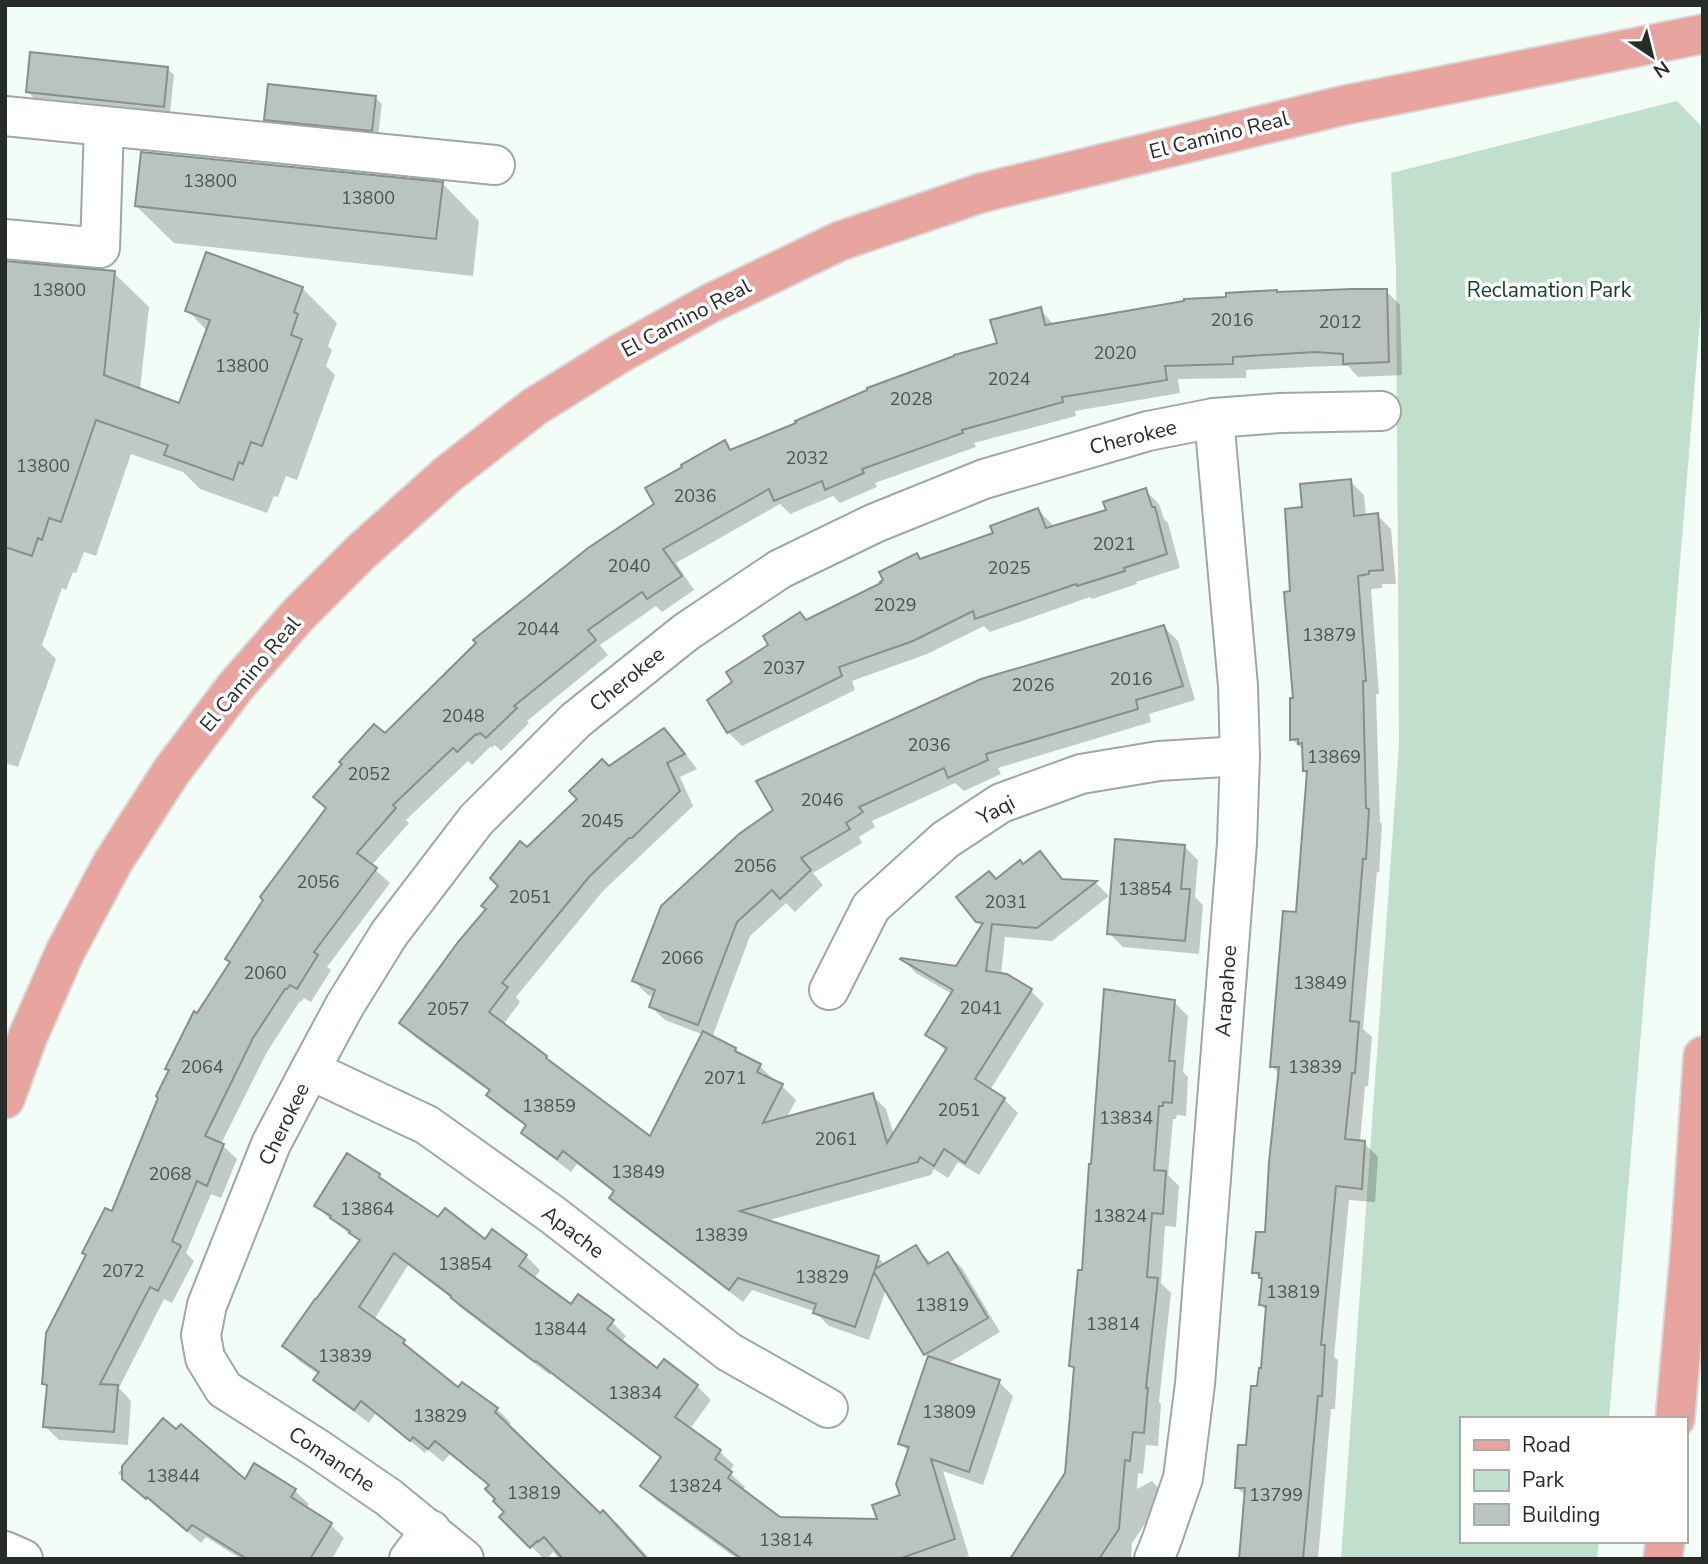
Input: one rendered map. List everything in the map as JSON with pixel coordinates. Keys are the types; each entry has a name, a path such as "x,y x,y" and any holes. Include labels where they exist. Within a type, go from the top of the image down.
{"main road":[{"name":"El Camino Real","path":"5,1099 28,1036 65,952 113,862 171,772 236,686 298,615 361,552 447,474 534,407 608,360 709,304 840,241 981,193 1345,104 1703,34"},
{"path":"1675,1417 1696,1250 1703,1056"}],"street":[{"path":"5,116 495,165"},
{"path":"5,239 100,248 104,126"},
{"name":"Cherokee","path":"205,1358 201,1335 207,1306 271,1144 345,1005 389,934 476,820 576,719 685,632 780,569 876,523 984,479 1148,431 1214,418 1280,413 1381,411"},
{"name":"Arapahoe","path":"1153,1559 1183,1478 1195,1384 1237,843 1240,756 1238,686 1214,418"},
{"name":"Yaqi","path":"829,990 871,907 945,840 1001,803 1081,774 1158,761 1240,756"},
{"name":"Apache","path":"310,1070 427,1125 553,1216 729,1352 828,1408"},
{"name":"Comanche","path":"205,1358 224,1389 388,1497 420,1544 464,1559"},
{"path":"5,1551 23,1559"}],"green space":[{"name":"Reclamation Park","path":"1677,101 1703,128 1703,284 1609,1417 1460,1417 1460,1543 1599,1543 1597,1559 1341,1559 1399,744 1396,268 1391,173"}],"building":[{"path":"30,52 168,67 164,107 26,92"},
{"path":"268,84 376,96 372,131 264,120"},
{"path":"141,152 443,182 436,239 135,206"},
{"path":"206,252 303,287 294,312 298,314 291,335 302,339 262,446 251,442 243,464 239,462 233,480 164,455 168,445 96,420 61,522 49,518 42,540 38,538 32,556 5,547 5,261 115,271 104,375 179,403 210,320 185,311"},
{"path":"1387,289 1389,362 1343,364 1343,354 1315,352 1233,357 1233,364 1165,366 1167,380 1062,397 1063,402 962,430 963,433 862,469 864,473 825,490 822,481 774,501 769,489 663,549 682,576 647,599 642,592 588,630 596,640 514,706 517,708 486,738 480,733 476,734 457,752 453,748 393,805 396,808 357,853 377,868 314,952 318,955 297,989 290,985 285,989 253,1038 205,1136 224,1144 207,1186 197,1181 172,1241 181,1246 158,1291 150,1287 100,1384 118,1385 114,1432 43,1427 47,1385 42,1384 46,1333 86,1255 82,1253 105,1208 112,1211 158,1098 156,1096 169,1070 165,1069 194,1011 197,1013 230,962 225,959 263,900 260,897 326,808 313,797 342,764 339,762 374,724 385,733 476,643 473,640 588,548 654,504 645,488 725,440 730,450 796,423 795,421 867,388 954,355 997,343 990,320 1041,307 1045,325 1184,299 1226,297 1226,293"},
{"path":"1351,479 1354,516 1378,513 1383,570 1369,571 1369,574 1358,576 1366,681 1363,681 1366,808 1369,809 1350,1021 1359,1022 1345,1139 1365,1141 1362,1189 1336,1186 1321,1345 1325,1345 1322,1396 1318,1396 1303,1559 1239,1559 1245,1488 1235,1488 1238,1445 1246,1445 1251,1386 1257,1386 1261,1368 1266,1306 1259,1305 1262,1278 1259,1278 1259,1273 1252,1273 1256,1232 1265,1232 1279,1067 1270,1067 1283,911 1296,912 1307,771 1303,771 1302,743 1298,744 1298,739 1290,740 1290,698 1293,698 1284,592 1290,591 1285,509 1302,507 1300,484"},
{"path":"1146,488 1152,507 1155,507 1167,554 1124,568 1125,571 1077,586 1076,584 975,619 973,611 913,641 839,667 842,676 727,733 707,700 732,682 726,672 768,645 763,636 800,612 806,620 881,583 883,580 879,572 917,553 920,559 993,533 990,526 1038,508 1046,528 1106,510 1103,502"},
{"path":"1164,625 1183,686 1136,700 1138,709 986,754 988,760 948,778 944,768 859,807 863,812 846,823 850,829 801,858 811,870 780,899 772,890 737,922 698,1025 649,1007 655,990 632,981 661,906 739,834 773,810 756,781 981,679"},
{"path":"664,728 685,754 667,763 680,791 589,877 502,983 508,987 489,1012 650,1136 703,1031 761,1064 757,1072 783,1084 763,1123 873,1093 887,1143 947,1048 925,1035 953,990 900,959 956,966 983,923 976,922 956,897 989,871 996,879 1020,860 1023,864 1040,851 1062,879 1097,881 1037,928 992,924 986,971 1007,974 1032,989 975,1079 1005,1098 965,1163 944,1149 934,1166 920,1157 918,1162 740,1211 879,1256 875,1269 916,1245 928,1264 948,1252 988,1318 924,1355 874,1272 855,1327 813,1313 816,1304 738,1278 729,1290 609,1198 614,1191 563,1151 557,1159 521,1133 526,1125 486,1095 490,1090 399,1023 458,942 486,909 481,906 498,886 490,878 520,841 527,847 577,799 569,791 602,759 609,766"},
{"path":"1115,839 1185,845 1181,889 1190,889 1185,941 1107,934"},
{"path":"1104,989 1175,1000 1169,1061 1175,1061 1172,1103 1163,1102 1163,1106 1159,1106 1154,1170 1166,1171 1163,1214 1152,1213 1147,1277 1158,1278 1144,1433 1133,1432 1130,1461 1125,1460 1119,1529 1099,1559 1010,1559 1065,1473 1074,1367 1069,1366 1078,1270 1082,1270"},
{"path":"347,1153 438,1217 445,1208 485,1239 492,1229 527,1255 519,1266 571,1304 578,1294 614,1320 607,1329 657,1368 664,1359 698,1385 675,1417 721,1450 715,1459 732,1472 728,1478 780,1517 877,1519 872,1505 900,1495 896,1484 909,1447 898,1444 928,1356 1000,1380 969,1472 931,1459 955,1539 899,1559 742,1559 640,1486 661,1457 394,1253 359,1307 405,1340 403,1343 458,1387 462,1382 498,1408 495,1412 600,1513 603,1510 647,1559 563,1559 544,1537 530,1548 499,1517 504,1512 485,1489 489,1485 435,1441 428,1449 413,1437 410,1441 361,1401 354,1410 313,1380 319,1372 282,1346 360,1240 314,1206"},
{"path":"163,1418 176,1429 181,1424 245,1479 254,1463 296,1489 291,1497 332,1523 310,1559 247,1559 192,1525 187,1531 122,1479 122,1466"}]}
